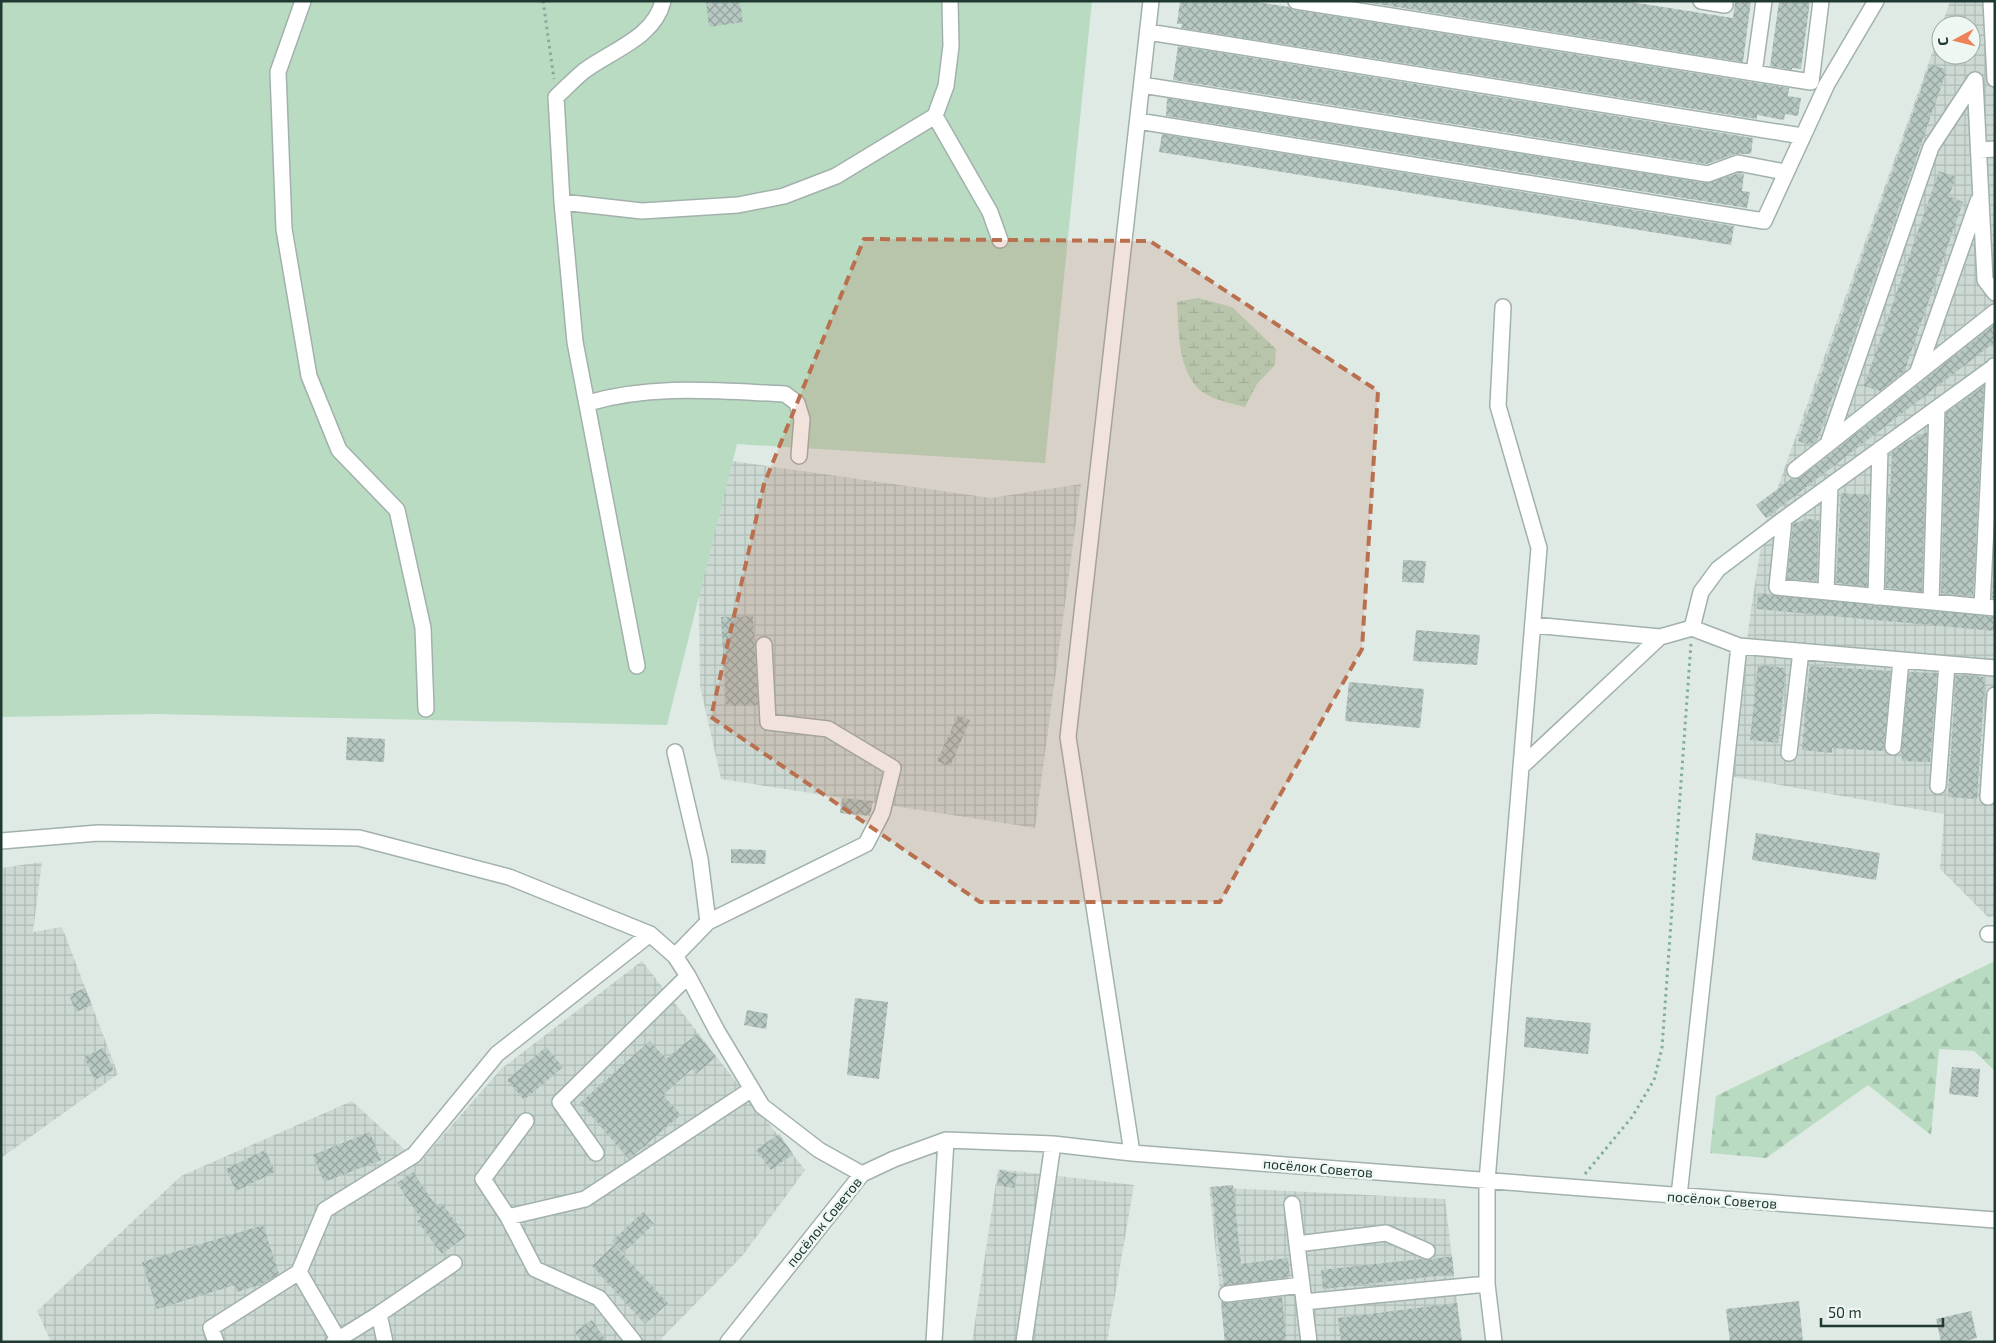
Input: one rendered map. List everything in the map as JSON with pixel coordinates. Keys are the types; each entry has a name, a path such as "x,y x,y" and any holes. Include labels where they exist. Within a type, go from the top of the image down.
{"street":[{"path":"303,1 278,72 284,229 309,376 339,450 397,510 423,628 426,709"},
{"path":"638,666 575,342 562,202 556,97 584,71 647,31 661,11 664,1"},
{"path":"562,202 642,211 738,205 784,196 836,176 935,116 946,86 951,46 950,1"},
{"path":"1132,1153 1068,737 1151,1"},
{"path":"1296,1 1827,84"},
{"path":"1701,1 1725,5"},
{"path":"1754,73 1764,1"},
{"path":"1811,82 1821,1"},
{"path":"1138,121 1764,221 1827,84 1876,1"},
{"path":"1975,80 1995,79 1991,1"},
{"path":"1148,32 1802,136"},
{"path":"1975,80 1985,280 1995,293"},
{"path":"1828,444 1931,147 1975,80"},
{"path":"1142,84 1708,174 1738,163 1785,172"},
{"path":"935,116 990,212 1000,240"},
{"path":"1979,150 1995,149"},
{"path":"1917,374 1981,194"},
{"path":"1494,1342 1487,1284 1487,1181 1539,548 1498,406 1503,307"},
{"path":"1796,470 1995,312"},
{"path":"1692,628 1701,592 1718,569 1994,366"},
{"path":"1784,519 1777,587 1989,608 1994,366"},
{"path":"588,403 612,396 676,390 785,394 797,403 802,419 799,456"},
{"path":"1931,602 1937,408"},
{"path":"1876,597 1880,449"},
{"path":"1826,592 1830,486"},
{"path":"1533,625 1660,636 1692,628 1739,646 1995,668"},
{"path":"1521,766 1660,636"},
{"path":"675,956 708,922 866,844 882,812 893,768 828,729 768,722 764,645"},
{"path":"1679,1196 1739,646"},
{"path":"1790,753 1801,651"},
{"path":"1893,747 1901,660"},
{"path":"1938,786 1947,664"},
{"path":"1988,797 1995,695"},
{"path":"675,752 700,859 708,922"},
{"path":"1,841 98,833 358,838 509,877 650,934 675,956 762,1106 819,1150 862,1174"},
{"path":"216,1342 211,1328 299,1272 325,1210 414,1155 497,1054 650,934"},
{"path":"596,1153 560,1102 688,976"},
{"path":"508,1217 585,1200 752,1089"},
{"path":"526,1121 483,1179 508,1217 535,1269 599,1298 634,1342"},
{"path":"934,1342 946,1140"},
{"name":"посёлок Советов","path":"728,1342 862,1174 894,1158 946,1140 1053,1144 1132,1153 1995,1220"},
{"path":"1024,1342 1053,1144"},
{"path":"1292,1204 1309,1342"},
{"path":"1297,1244 1386,1233 1428,1251"},
{"path":"299,1272 336,1340 379,1314 454,1262"},
{"path":"1304,1302 1487,1284"},
{"path":"1227,1294 1302,1285"},
{"path":"379,1314 385,1342"}],"path":[{"path":"544,1 556,97"},
{"path":"1573,1188 1632,1117 1654,1080 1662,1048 1692,628"}],"highlighted area":[{"path":"864,239 1150,241 1378,391 1362,649 1220,902 980,902 711,717 764,484"}],"shaded area":[{"path":"1950,1 1995,1 1995,915 1989,918 1940,869 1944,814 1729,776 1764,526 1931,56 1931,65 1981,65 1981,15 1945,15"},
{"path":"697,456 991,498 1081,484 1035,828 721,779 700,686"},
{"path":"42,862 33,932 62,927 118,1074 1,1158 1,868"},
{"path":"642,961 805,1170 743,1255 662,1338 663,1342 51,1342 37,1311 181,1176 352,1101 419,1163 501,1069"},
{"path":"998,1169 1134,1185 1107,1342 972,1342"},
{"path":"1209,1187 1445,1199 1462,1342 1225,1342"}],"green space":[{"path":"1,1 1092,1 1045,463 737,444 667,725 155,714 1,717"},
{"path":"1198,298 1232,307 1276,349 1275,365 1257,384 1245,407 1211,397 1200,390 1186,369 1180,342 1177,302"},
{"path":"1995,961 1995,1071 1974,1051 1939,1049 1931,1135 1868,1085 1766,1158 1710,1153 1716,1096"}],"building":[{"path":"706,1 740,1 743,22 709,27"},
{"path":"1180,1 1251,1 1289,7 1295,10 1789,88 1788,96 1801,98 1798,116 1785,114 1784,120 1757,115 1757,119 1181,28 1182,24 1177,24"},
{"path":"1358,1 1625,1 1733,18 1735,1 1751,1 1743,62"},
{"path":"1779,1 1810,1 1801,69 1792,68 1792,70 1770,66"},
{"path":"1178,46 1753,138 1751,154 1735,154 1707,164 1173,80"},
{"path":"1930,64 1947,70 1817,441 1811,445 1798,441"},
{"path":"1167,98 1707,183 1739,173 1744,174 1742,191 1750,192 1747,208 1166,116"},
{"path":"1162,134 1734,226 1731,245 1159,152"},
{"path":"1939,171 1956,177 1949,196 1963,202 1904,372 1880,391 1864,386"},
{"path":"1995,324 1995,342 1766,518 1756,505 1791,479 1801,477"},
{"path":"1984,386 1973,596 1941,593 1946,413"},
{"path":"1927,432 1922,592 1886,588 1888,496 1890,496 1892,452 1906,442"},
{"path":"1841,493 1869,495 1867,586 1836,583"},
{"path":"1808,519 1819,520 1817,581 1787,579 1793,524"},
{"path":"1995,539 1995,599 1992,598"},
{"path":"1403,560 1426,561 1424,583 1402,582"},
{"path":"1758,593 1995,617 1995,631 1757,609"},
{"path":"753,616 758,705 726,706 721,617"},
{"path":"1416,630 1480,635 1477,665 1413,661"},
{"path":"1758,665 1786,668 1778,743 1750,740"},
{"path":"1810,666 1891,671 1884,751 1832,748 1832,753 1802,750"},
{"path":"1909,672 1937,673 1930,762 1902,761 1901,752"},
{"path":"1956,675 1985,677 1977,799 1948,797"},
{"path":"1349,682 1424,689 1420,728 1345,721"},
{"path":"958,715 970,720 950,767 937,761"},
{"path":"347,737 385,739 384,762 346,760"},
{"path":"842,798 873,801 870,816 840,813"},
{"path":"1756,833 1880,853 1876,880 1752,860"},
{"path":"731,849 766,850 765,864 731,863"},
{"path":"85,988 92,1005 76,1012 69,995"},
{"path":"855,998 888,1002 879,1079 847,1075"},
{"path":"747,1010 768,1014 766,1029 744,1025"},
{"path":"1526,1017 1591,1023 1588,1054 1524,1047"},
{"path":"697,1034 716,1057 696,1074 692,1069 663,1095 681,1115 629,1159 580,1103 650,1041 666,1059"},
{"path":"546,1047 563,1067 524,1100 507,1080"},
{"path":"103,1048 114,1070 95,1080 84,1057"},
{"path":"1952,1067 1980,1069 1978,1097 1949,1094"},
{"path":"370,1132 381,1160 324,1182 313,1155"},
{"path":"779,1134 793,1154 771,1170 756,1150"},
{"path":"265,1150 275,1172 236,1191 226,1169"},
{"path":"1000,1170 1017,1174 1014,1188 997,1185"},
{"path":"413,1172 437,1207 442,1203 466,1236 442,1254 417,1221 421,1219 397,1183"},
{"path":"1233,1185 1241,1264 1288,1258 1290,1277 1224,1286 1211,1187"},
{"path":"643,1212 654,1224 623,1253 612,1241"},
{"path":"263,1225 279,1274 262,1284 237,1292 235,1285 157,1309 142,1262"},
{"path":"614,1245 668,1303 645,1324 592,1266"},
{"path":"1452,1256 1454,1274 1323,1289 1321,1270"},
{"path":"1282,1297 1286,1342 1225,1342 1221,1302 1228,1303"},
{"path":"1799,1301 1803,1342 1730,1342 1726,1309"},
{"path":"1457,1303 1462,1342 1341,1342 1338,1318"},
{"path":"1971,1311 1977,1338 1960,1342 1941,1342 1936,1319"},
{"path":"592,1320 607,1342 582,1342 575,1332"}]}
